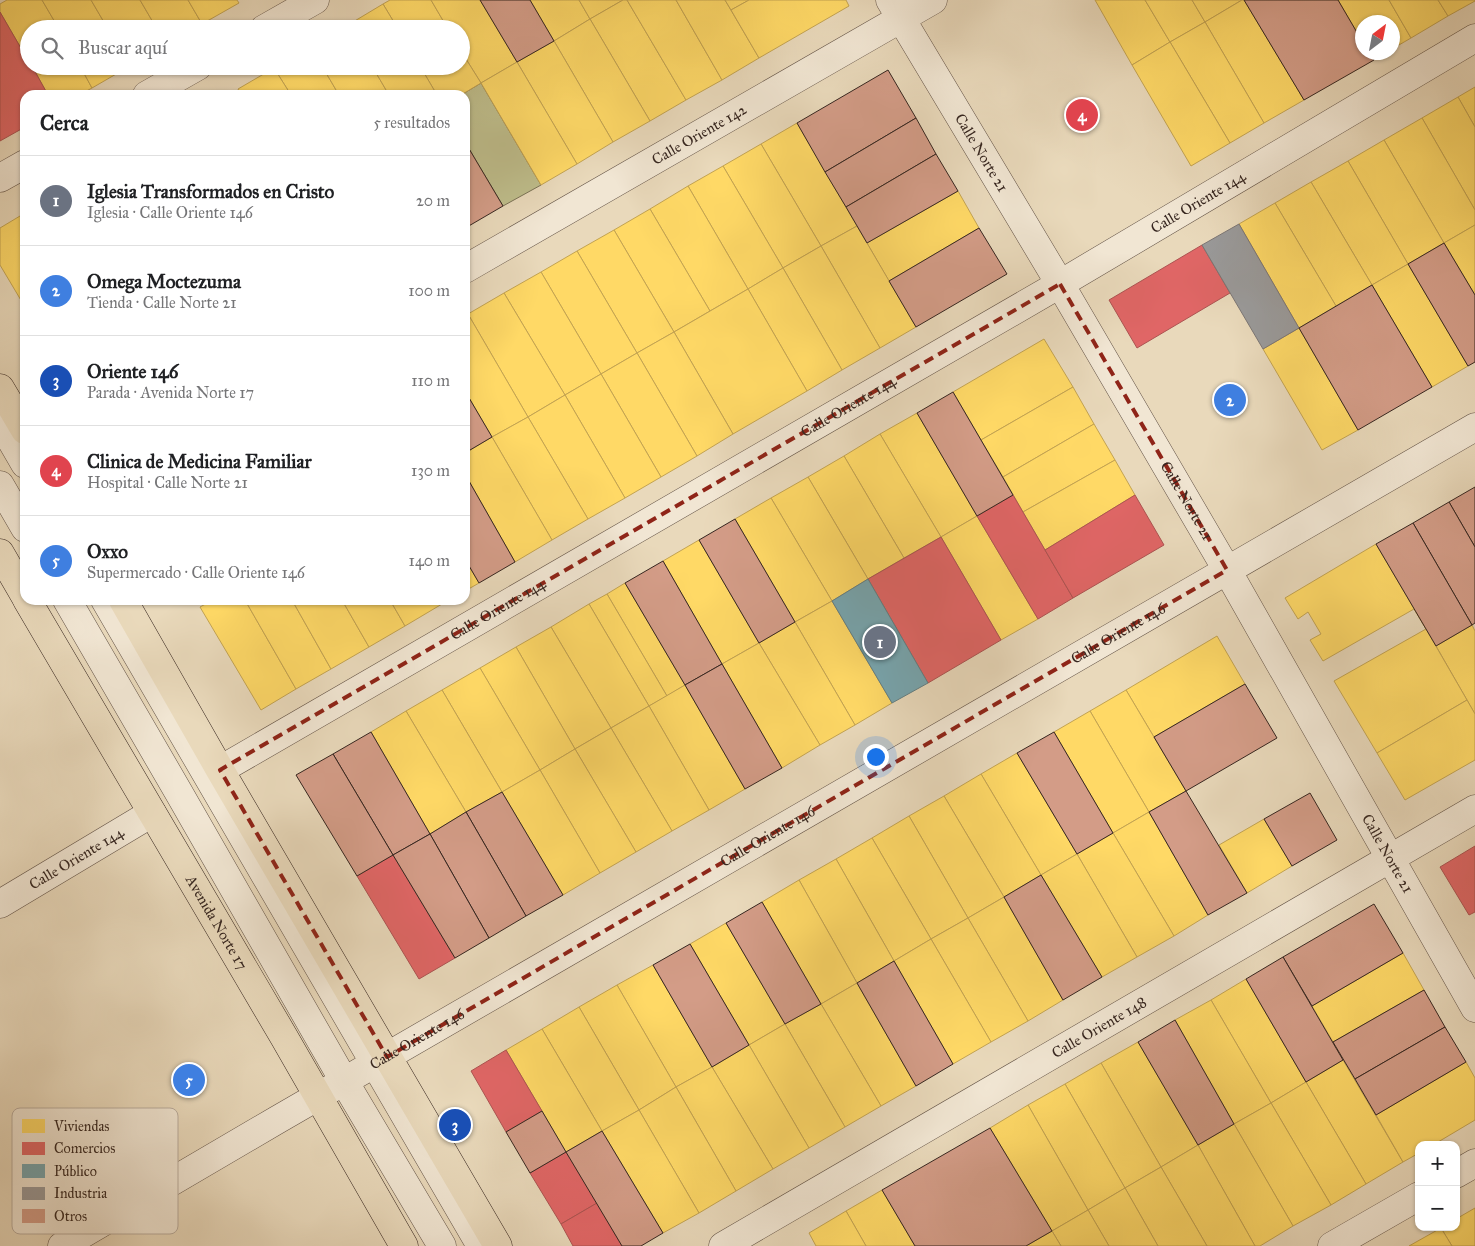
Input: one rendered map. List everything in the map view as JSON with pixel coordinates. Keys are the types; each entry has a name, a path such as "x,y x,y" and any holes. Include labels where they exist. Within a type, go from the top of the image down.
{"main road":[{"path":"0,388 20,422"},
{"path":"0,553 20,587"},
{"name":"Avenida Norte 17","path":"30,605 404,1246"},
{"path":"126,605 381,1060 498,1246"}],"street":[{"path":"280,20 315,0"},
{"name":"Calle Oriente 142","path":"470,266 895,9 933,0"},
{"name":"Calle Norte 21","path":"895,9 1060,284 1227,570 1475,1008"},
{"name":"Calle Oriente 144","path":"220,770 1060,284 1475,38"},
{"path":"156,90 182,75"},
{"path":"0,178 20,167"},
{"path":"0,422 20,456"},
{"name":"Calle Oriente 146","path":"178,1178 1475,427"},
{"path":"0,485 20,519"},
{"path":"70,605 344,1081 442,1246"},
{"path":"107,605 381,1060 481,1246"},
{"name":"Calle Oriente 148","path":"723,1246 1475,808"},
{"name":"Calle Oriente 144","path":"0,904 152,814"},
{"path":"1460,1172 1475,1164"},
{"path":"1332,1246 1415,1198"},
{"name":"Calle Oriente 146","path":"62,1246 82,1234"}],"highlighted area":[{"path":"1060,284 1227,570 387,1057 220,770"}],"shaded area":[{"path":"481,83 541,185 503,206 470,150 469,90"}],"building: Viviendas":[{"path":"7,0 42,0 54,20 20,20 20,46 0,12 0,4"},
{"path":"42,0 91,0 103,20 54,20"},
{"path":"91,0 140,0 152,20 103,20"},
{"path":"140,0 188,0 200,20 152,20"},
{"path":"188,0 237,0 239,3 209,20 200,20"},
{"path":"390,0 431,0 443,20 393,20 383,4"},
{"path":"431,0 480,0 517,62 481,83 470,65 470,20 443,20"},
{"path":"530,0 579,0 590,19 554,41"},
{"path":"579,0 623,0 590,19"},
{"path":"623,0 627,0 686,100 650,121 590,19"},
{"path":"627,0 676,0 722,80 686,100"},
{"path":"676,0 725,0 759,58 722,80"},
{"path":"725,0 749,0 731,10"},
{"path":"749,0 846,0 849,6 759,58 731,10"},
{"path":"1095,0 1145,0 1170,42 1132,65"},
{"path":"1145,0 1192,0 1205,22 1170,42"},
{"path":"1192,0 1242,0 1205,22"},
{"path":"1244,0 1304,100 1264,123 1205,22"},
{"path":"1338,0 1389,0 1398,15 1355,15 1355,29"},
{"path":"1389,0 1438,0 1448,16 1411,38 1400,19 1400,15 1398,15"},
{"path":"1438,0 1475,0 1475,1 1448,16"},
{"path":"383,4 393,20 356,20"},
{"path":"590,19 650,121 613,142 554,41"},
{"path":"1400,19 1411,38 1400,44"},
{"path":"1205,22 1264,123 1230,143 1170,42"},
{"path":"554,41 613,142 577,164 517,62"},
{"path":"1170,42 1230,143 1191,166 1132,65"},
{"path":"517,62 577,164 541,185 481,83"},
{"path":"470,65 481,83 469,90 434,90 425,75 470,75"},
{"path":"37,75 85,75 92,88 88,90 45,90"},
{"path":"85,75 114,75 92,88"},
{"path":"262,75 278,75 288,90 238,90"},
{"path":"278,75 327,75 336,90 288,90"},
{"path":"327,75 377,75 386,90 336,90"},
{"path":"377,75 425,75 434,90 386,90"},
{"path":"1475,87 1475,127 1458,97"},
{"path":"1458,97 1475,127 1475,210 1422,118"},
{"path":"1422,118 1475,210 1475,225 1444,243 1384,140"},
{"path":"797,123 857,226 821,246 761,144"},
{"path":"1384,140 1444,243 1408,264 1348,161"},
{"path":"761,144 821,246 783,268 723,166"},
{"path":"1348,161 1408,264 1372,285 1311,182"},
{"path":"723,166 783,268 748,289 688,186"},
{"path":"1311,182 1372,285 1336,306 1275,203"},
{"path":"688,186 748,289 710,311 650,209"},
{"path":"958,191 979,228 889,281 867,243"},
{"path":"1275,203 1336,306 1299,328 1239,224"},
{"path":"650,209 710,311 674,332 614,230"},
{"path":"20,216 20,299 0,265 0,228"},
{"path":"1475,225 1475,295 1444,243"},
{"path":"857,226 916,327 880,348 821,246"},
{"path":"614,230 674,332 637,353 577,251"},
{"path":"821,246 880,348 842,370 783,268"},
{"path":"577,251 637,353 601,374 541,272"},
{"path":"1408,264 1468,366 1432,387 1372,285"},
{"path":"783,268 842,370 807,391 748,289"},
{"path":"541,272 601,374 565,395 504,293"},
{"path":"748,289 807,391 733,434 674,332"},
{"path":"504,293 565,395 528,417 470,317 470,313"},
{"path":"470,317 528,417 492,437 470,400"},
{"path":"1299,328 1358,430 1322,450 1263,349"},
{"path":"674,332 733,434 697,456 637,353"},
{"path":"1044,339 1073,387 981,440 953,392"},
{"path":"637,353 697,456 661,477 601,374"},
{"path":"601,374 661,477 625,498 565,395"},
{"path":"1073,387 1094,424 1003,477 981,440"},
{"path":"565,395 625,498 588,519 528,417"},
{"path":"917,413 977,516 941,537 880,434"},
{"path":"528,417 588,519 552,540 492,437"},
{"path":"1094,424 1115,460 1023,512 1003,477"},
{"path":"880,434 941,537 904,558 844,456"},
{"path":"492,437 552,540 515,562 470,483 470,450"},
{"path":"844,456 904,558 868,579 808,477"},
{"path":"1115,460 1135,495 1045,550 1023,512"},
{"path":"808,477 868,579 832,601 771,498"},
{"path":"771,498 832,601 795,622 735,519"},
{"path":"977,516 1038,619 1001,640 941,537"},
{"path":"699,540 759,643 722,664 663,561"},
{"path":"1376,544 1426,629 1414,609 1323,661 1310,640 1321,634 1308,612 1298,619 1285,598"},
{"path":"470,568 479,583 470,588"},
{"path":"625,583 685,685 667,696 607,594"},
{"path":"607,594 667,696 649,706 589,604"},
{"path":"832,601 892,703 855,725 795,622"},
{"path":"589,604 649,706 611,728 551,627"},
{"path":"204,605 248,605 296,689 261,710 200,607"},
{"path":"248,605 295,605 331,669 296,689"},
{"path":"295,605 345,605 369,647 331,669"},
{"path":"345,605 393,605 405,626 369,647"},
{"path":"393,605 440,605 405,626"},
{"path":"795,622 855,725 820,745 759,643"},
{"path":"1472,625 1475,631 1475,714 1436,646"},
{"path":"551,627 611,728 575,749 516,647"},
{"path":"1426,629 1467,700 1377,753 1334,681"},
{"path":"1217,636 1245,684 1154,737 1126,690"},
{"path":"759,643 820,745 782,768 722,664"},
{"path":"516,647 575,749 540,770 480,668"},
{"path":"480,668 540,770 502,792 442,690"},
{"path":"685,685 745,789 709,810 649,706"},
{"path":"442,690 502,792 466,812 406,711"},
{"path":"1126,690 1186,791 1149,812 1090,711"},
{"path":"1467,700 1475,714 1475,760 1405,800 1377,753"},
{"path":"649,706 709,810 672,831 611,728"},
{"path":"406,711 466,812 430,834 371,732"},
{"path":"1090,711 1149,812 1113,833 1054,732"},
{"path":"611,728 672,831 636,852 575,749"},
{"path":"575,749 636,852 600,873 540,770"},
{"path":"1017,753 1077,854 1041,875 981,774"},
{"path":"540,770 600,873 563,895 502,792"},
{"path":"981,774 1041,875 1004,897 944,796"},
{"path":"944,796 1004,897 968,918 909,816"},
{"path":"1149,812 1208,915 1174,936 1113,833"},
{"path":"909,816 968,918 931,939 872,838"},
{"path":"1264,819 1292,866 1247,893 1219,845"},
{"path":"1113,833 1174,936 1137,957 1077,854"},
{"path":"872,838 931,939 894,961 836,859"},
{"path":"1077,854 1137,957 1102,977 1041,875"},
{"path":"836,859 894,961 857,983 799,880"},
{"path":"799,880 857,983 821,1004 762,902"},
{"path":"1004,897 1063,1000 1028,1021 968,918"},
{"path":"968,918 1028,1021 991,1042 931,939"},
{"path":"726,923 785,1024 749,1045 690,944"},
{"path":"931,939 991,1042 953,1064 894,961"},
{"path":"1403,953 1424,990 1333,1042 1312,1006"},
{"path":"653,965 712,1067 676,1087 617,985"},
{"path":"1246,979 1306,1082 1271,1103 1211,1000"},
{"path":"857,983 916,1086 881,1106 821,1004"},
{"path":"617,985 676,1087 639,1110 579,1007"},
{"path":"1211,1000 1271,1103 1234,1124 1175,1020"},
{"path":"821,1004 881,1106 845,1127 785,1024"},
{"path":"579,1007 639,1110 602,1131 542,1029"},
{"path":"785,1024 845,1127 809,1148 749,1045"},
{"path":"542,1029 602,1131 566,1152 506,1050"},
{"path":"1138,1042 1198,1145 1161,1167 1101,1063"},
{"path":"749,1045 809,1148 773,1169 712,1067"},
{"path":"1343,1060 1403,1162 1366,1184 1306,1082"},
{"path":"1466,1062 1475,1078 1475,1120 1440,1141 1415,1141 1415,1155 1403,1162 1376,1115"},
{"path":"1101,1063 1161,1167 1125,1188 1065,1084"},
{"path":"712,1067 773,1169 736,1191 676,1087"},
{"path":"1306,1082 1366,1184 1331,1205 1271,1103"},
{"path":"1065,1084 1125,1188 1088,1210 1028,1105"},
{"path":"676,1087 736,1191 699,1213 639,1110"},
{"path":"1271,1103 1331,1205 1293,1226 1234,1124"},
{"path":"1028,1105 1088,1210 1052,1231 990,1128"},
{"path":"639,1110 699,1213 663,1233 602,1131"},
{"path":"1234,1124 1293,1226 1260,1246 1255,1246 1198,1145"},
{"path":"1198,1145 1255,1246 1207,1246 1161,1167"},
{"path":"1161,1167 1207,1246 1158,1246 1125,1188"},
{"path":"1125,1188 1158,1246 1109,1246 1088,1210"},
{"path":"882,1190 915,1246 866,1246 846,1211"},
{"path":"1475,1208 1475,1246 1452,1246 1443,1231 1460,1231 1460,1217"},
{"path":"1088,1210 1109,1246 1061,1246 1052,1231"},
{"path":"846,1211 866,1246 816,1246 809,1233"},
{"path":"1052,1231 1061,1246 1026,1246"},
{"path":"1436,1231 1443,1231 1452,1246 1409,1246"}],"building: Comercios":[{"path":"0,12 20,46 20,75 37,75 45,90 20,90 20,130 0,141"},
{"path":"1202,245 1230,293 1137,348 1109,300"},
{"path":"1013,495 1073,598 1038,619 977,516"},
{"path":"1135,495 1164,545 1073,598 1045,550"},
{"path":"941,537 1001,640 928,683 868,579"},
{"path":"1475,846 1475,912 1469,915 1440,867"},
{"path":"393,855 455,958 419,979 357,876"},
{"path":"506,1050 542,1111 506,1132 471,1071"},
{"path":"566,1152 597,1203 561,1224 530,1173"},
{"path":"597,1203 622,1246 573,1246 561,1224"}],"building: Público":[{"path":"868,579 928,683 892,703 832,601"}],"building: Industria":[{"path":"1239,224 1299,328 1263,349 1202,245"}],"building: Otros":[{"path":"480,0 530,0 554,41 517,62"},
{"path":"1244,0 1338,0 1355,29 1355,60 1374,60 1304,100"},
{"path":"888,70 916,118 825,172 797,123"},
{"path":"916,118 936,154 846,207 825,172"},
{"path":"470,150 503,206 470,225"},
{"path":"936,154 958,191 867,243 846,207"},
{"path":"979,228 1007,274 916,327 889,281"},
{"path":"1444,243 1475,295 1475,362 1468,366 1408,264"},
{"path":"1372,285 1432,387 1358,430 1299,328"},
{"path":"953,392 1013,495 977,516 917,413"},
{"path":"470,400 492,437 470,450"},
{"path":"470,483 515,562 479,583 470,568"},
{"path":"1475,487 1475,547 1449,502"},
{"path":"1449,502 1475,547 1475,623 1472,625 1413,523"},
{"path":"735,519 795,622 759,643 699,540"},
{"path":"1413,523 1472,625 1436,646 1376,544"},
{"path":"663,561 722,664 685,685 625,583"},
{"path":"722,664 782,768 745,789 685,685"},
{"path":"1245,684 1277,738 1186,791 1154,737"},
{"path":"371,732 430,834 393,855 333,754"},
{"path":"1054,732 1113,833 1077,854 1017,753"},
{"path":"333,754 393,855 357,876 296,775"},
{"path":"1186,791 1247,893 1208,915 1149,812"},
{"path":"502,792 563,895 526,916 466,812"},
{"path":"1310,793 1337,840 1292,866 1264,819"},
{"path":"466,812 526,916 489,938 430,834"},
{"path":"430,834 489,938 455,958 393,855"},
{"path":"1041,875 1102,977 1063,1000 1004,897"},
{"path":"762,902 821,1004 785,1024 726,923"},
{"path":"1374,904 1403,953 1312,1006 1283,957"},
{"path":"690,944 749,1045 712,1067 653,965"},
{"path":"1283,957 1343,1060 1306,1082 1246,979"},
{"path":"894,961 953,1064 916,1086 857,983"},
{"path":"1424,990 1445,1027 1355,1079 1333,1042"},
{"path":"1175,1020 1234,1124 1198,1145 1138,1042"},
{"path":"1445,1027 1466,1062 1376,1115 1355,1079"},
{"path":"542,1111 566,1152 530,1173 506,1132"},
{"path":"990,1128 1052,1231 1026,1246 915,1246 882,1190"},
{"path":"602,1131 663,1233 641,1246 622,1246 566,1152"}],"place":[{"name":"Clinica de Medicina Familiar","path":"1082,115"},
{"name":"Omega Moctezuma","path":"1230,400"},
{"name":"Iglesia Transformados en Cristo","path":"880,642"},
{"name":"Oxxo","path":"189,1080"},
{"name":"Oriente 146","path":"455,1125"}]}
